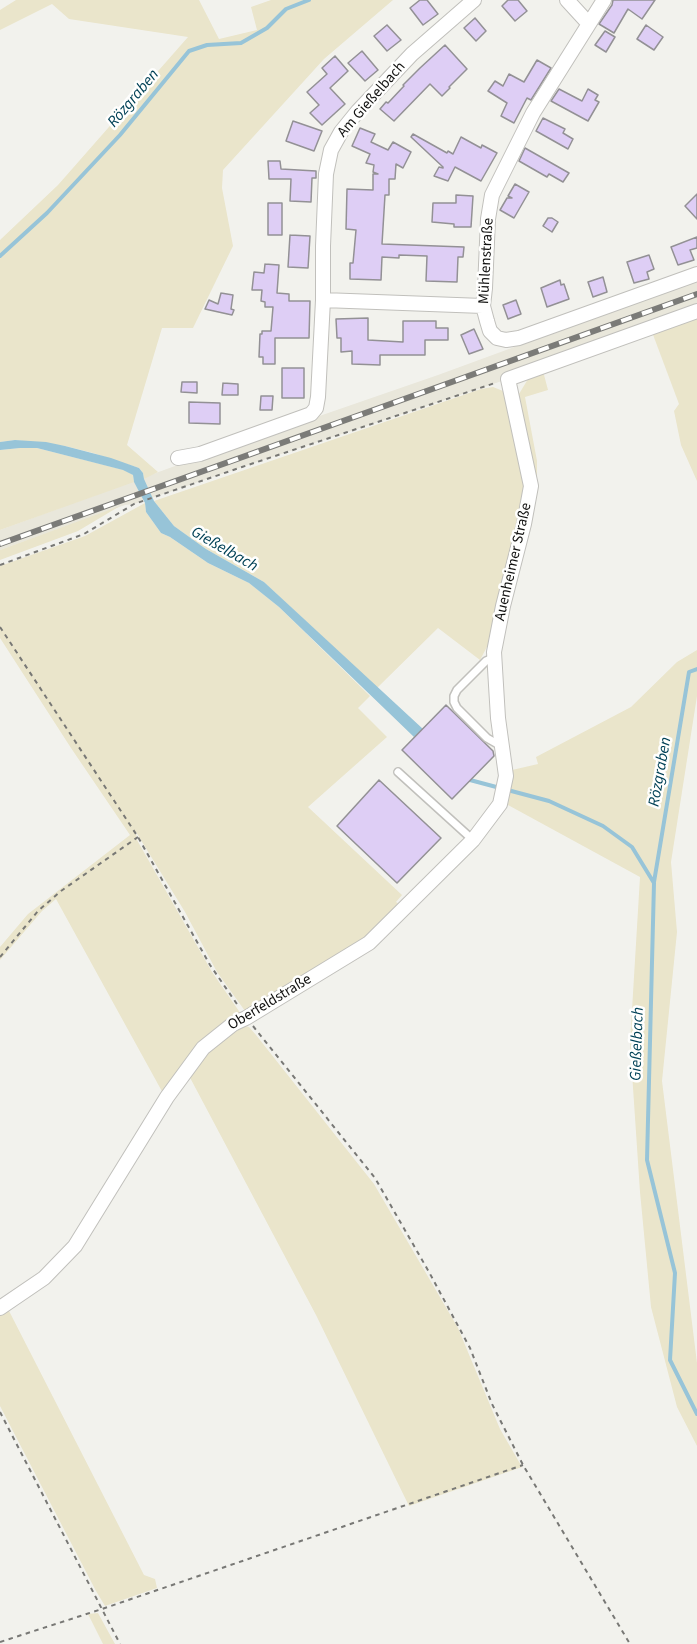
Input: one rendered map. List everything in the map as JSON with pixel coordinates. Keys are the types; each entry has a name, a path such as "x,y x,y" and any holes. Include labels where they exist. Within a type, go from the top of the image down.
{"street":[{"name":"Am Gießelbach","path":"178,458 200,454 311,414 316,408 323,300 326,174 331,150 341,132 412,54 474,0"},
{"path":"567,0 590,24"},
{"name":"Mühlenstraße","path":"604,0 533,112 492,195 488,219 483,306 490,331 498,338 506,340 519,338 697,274"},
{"path":"323,300 483,306"},
{"path":"508,379 697,311"},
{"name":"Auenheimer Straße","path":"500,804 506,776 498,718 495,657 502,606 524,524 531,486 508,379"},
{"name":"Oberfeldstraße","path":"0,1308 44,1278 75,1246 167,1096 203,1048 233,1024 369,943 473,840 500,804"}],"lane":[{"path":"495,657 486,661 457,690 454,702 457,708 487,738 502,747"},
{"path":"398,771 473,840"}],"path":[{"path":"0,565 84,534 134,504 508,379"},
{"path":"0,627 138,837 210,965 246,1018 375,1178 470,1348 492,1404 522,1465 630,1644"},
{"path":"0,957 39,911 61,891 138,837"},
{"path":"0,1412 120,1644"},
{"path":"0,1642 522,1465"}],"shaded area":[{"path":"16,0 199,0 219,39 257,30 251,7 271,0 393,0 324,59 223,170 222,188 233,246 193,328 162,328 127,445 158,472 144,479 139,468 93,453 65,446 15,440 0,442 0,240 58,185 188,37 69,19 52,4 0,30 0,10"},
{"path":"697,280 697,311 508,379 134,504 125,505 0,550 0,530 175,466 438,375"},
{"path":"697,317 697,481 681,445 674,411 679,404 652,332"},
{"path":"543,371 548,390 525,397 537,461 537,489 518,401 519,394 528,379"},
{"path":"493,387 503,391 526,481 519,530 489,643 480,660 438,628 377,688 264,582 206,549 174,526 154,501 481,389"},
{"path":"37,448 124,470 133,475 134,482 0,530 0,450"},
{"path":"145,503 146,512 161,533 208,563 249,583 279,607 370,696 358,708 387,737 308,807 402,895 396,902 402,906 370,937 245,1011 217,972 185,912 136,832 137,840 212,972 241,1014 164,1095 56,899 42,911 0,960 0,947 28,914 130,835 0,638 0,566 85,536"},
{"path":"120,506 78,531 0,560 0,550"},
{"path":"697,650 697,696 671,862 677,932 662,1081 697,1363 697,1446 677,1407 651,1307 640,1192 630,1043 640,877 508,805 512,770 538,764 536,757 631,707 677,662"},
{"path":"242,1025 249,1027 256,1035 374,1184 458,1328 500,1429 522,1467 409,1506 316,1315 187,1072 205,1052"},
{"path":"7,1307 144,1575 155,1579 157,1588 105,1606 96,1591 0,1406 0,1312"},
{"path":"98,1613 115,1644 103,1644 88,1614"}],"water":[{"path":"15,440 65,446 139,468 154,501 174,526 206,549 264,582 423,729 414,737 279,607 249,583 208,563 161,533 146,512 145,503 134,482 133,475 123,470 37,448 0,450 0,442"}],"building":[{"path":"420,0 427,0 438,14 423,25 410,8"},
{"path":"508,0 518,0 527,11 515,21 502,6"},
{"path":"613,0 655,0 642,19 628,9 614,33 599,24"},
{"path":"475,18 486,31 476,41 464,28"},
{"path":"387,25 401,40 387,51 374,36"},
{"path":"646,25 663,37 654,50 637,39"},
{"path":"605,31 615,37 606,52 595,45"},
{"path":"445,45 467,69 442,96 430,84 394,121 380,109"},
{"path":"362,51 378,70 365,81 348,63"},
{"path":"335,56 348,71 330,88 345,104 322,125 310,113 319,105 307,92 327,74 322,68"},
{"path":"537,60 551,68 531,100 527,98 514,123 501,116 507,103 488,91 495,81 503,86 509,74 524,82"},
{"path":"559,89 582,101 588,89 598,95 595,100 599,102 588,121 551,101"},
{"path":"543,118 565,129 563,133 573,139 568,149 536,131"},
{"path":"293,121 322,131 314,151 286,141"},
{"path":"360,128 375,134 371,142 388,150 393,142 411,152 403,168 396,164 395,179 389,179 389,195 385,195 382,244 464,247 463,257 458,257 457,282 426,281 427,256 399,255 399,258 382,257 381,280 350,279 350,263 353,263 356,230 346,229 347,189 373,190 373,174 378,174 373,172 374,165 366,163 370,154 352,146"},
{"path":"413,134 447,153 448,151 453,154 461,137 481,148 482,145 497,153 481,181 455,167 448,181 434,176 439,167 443,167 411,137"},
{"path":"525,148 569,173 563,182 549,174 547,177 519,161"},
{"path":"268,161 280,161 281,169 316,171 316,178 312,178 311,202 290,201 291,179 269,179"},
{"path":"515,184 529,192 514,218 500,210 507,198 512,198 508,196"},
{"path":"697,194 697,219 685,206"},
{"path":"456,195 473,196 471,227 454,227 454,224 432,222 433,203 456,203"},
{"path":"268,203 282,203 282,235 268,235"},
{"path":"548,218 558,222 552,232 543,226"},
{"path":"290,235 310,236 308,268 288,267"},
{"path":"697,237 697,248 690,250 694,260 678,265 671,247"},
{"path":"649,255 654,269 647,272 649,279 634,283 627,262"},
{"path":"265,264 279,265 277,293 289,294 289,301 310,301 309,338 275,338 275,364 263,364 263,357 259,357 260,334 262,331 271,331 273,307 265,307 265,302 261,301 262,290 252,290 254,272 264,273"},
{"path":"603,277 607,292 593,297 588,282"},
{"path":"560,280 561,285 564,284 569,299 547,307 541,288"},
{"path":"221,293 233,295 232,315 205,309 209,300 218,304"},
{"path":"516,300 521,314 508,319 503,305"},
{"path":"368,318 368,340 403,342 403,321 436,321 436,328 448,328 448,340 425,340 425,355 380,355 380,365 352,364 352,351 341,352 341,338 337,338 336,319"},
{"path":"474,329 483,349 469,354 461,335"},
{"path":"282,368 304,368 304,398 282,398"},
{"path":"182,382 197,382 197,393 181,392"},
{"path":"223,383 238,384 238,395 222,395"},
{"path":"261,396 273,396 272,410 260,410"},
{"path":"189,402 220,403 220,424 189,423"},
{"path":"446,705 493,751 494,756 452,799 402,750"},
{"path":"379,780 441,838 397,883 337,826"}],"waterway":[{"name":"Rözgraben","path":"0,256 47,213 120,135 189,51 207,45 241,43 267,28 286,9 309,0"},
{"name":"Rözgraben","path":"654,882 689,672 697,669"},
{"name":"Gießelbach","path":"470,780 549,801 603,826 632,847 654,883 647,1160 675,1273 670,1360 697,1414"}],"railway":[{"path":"0,544 697,294"}]}
